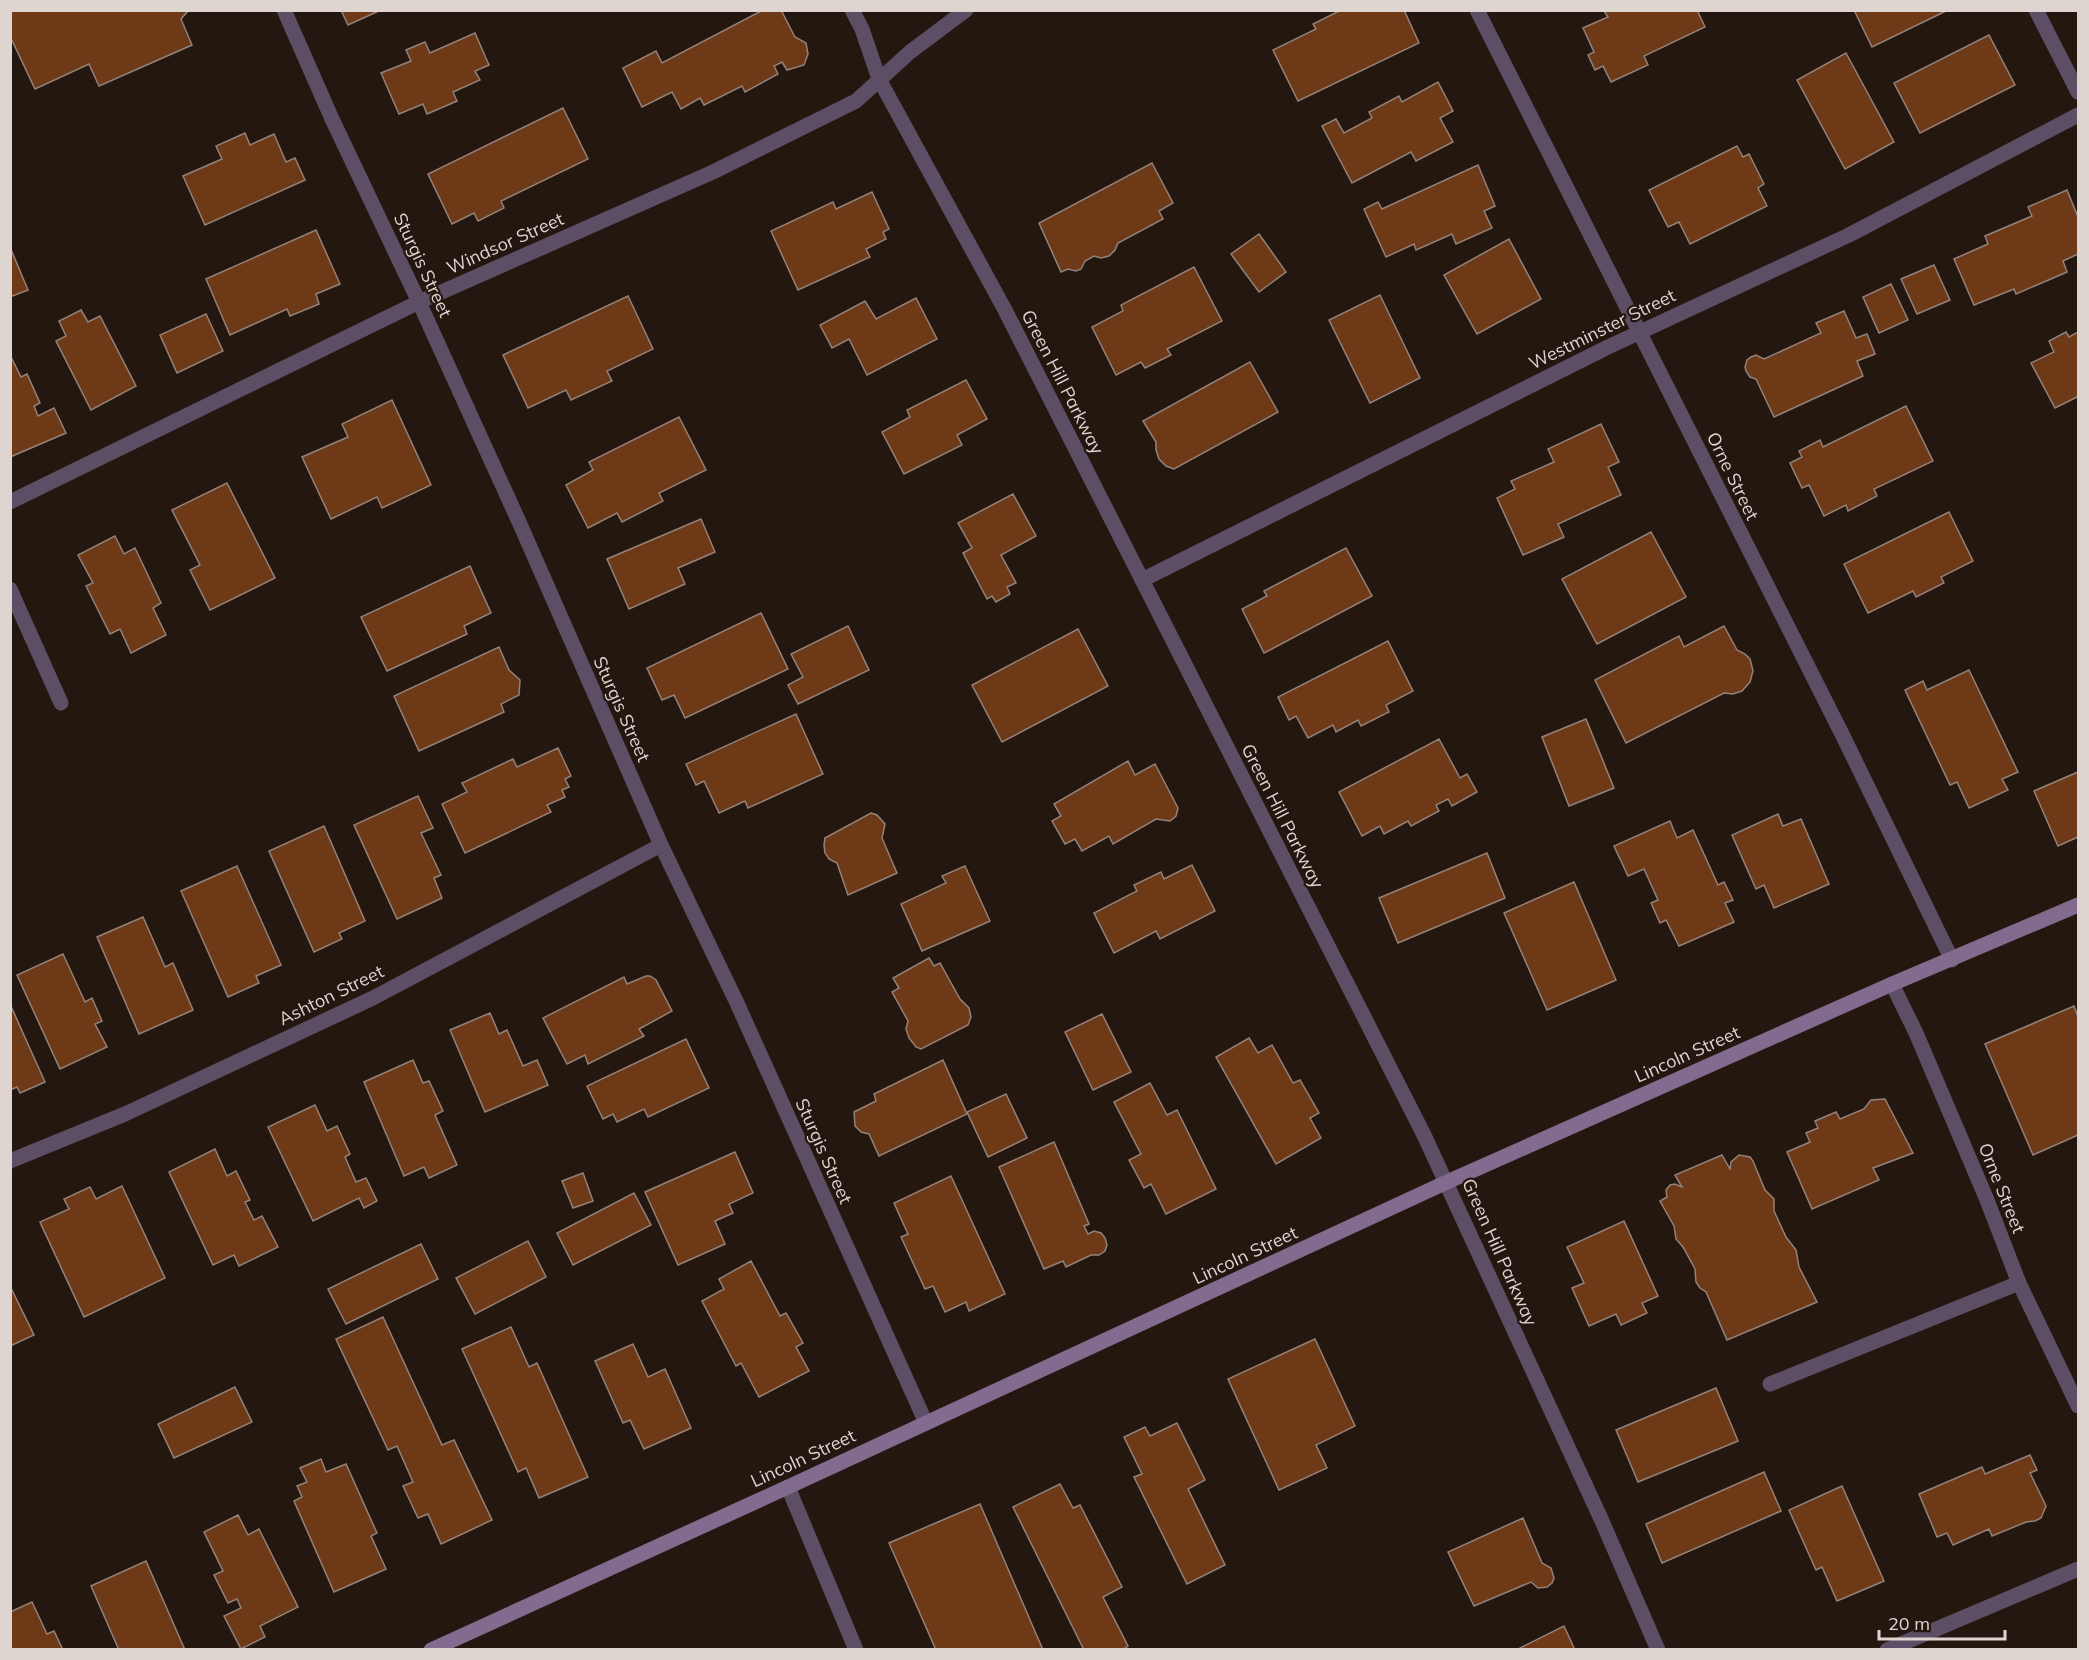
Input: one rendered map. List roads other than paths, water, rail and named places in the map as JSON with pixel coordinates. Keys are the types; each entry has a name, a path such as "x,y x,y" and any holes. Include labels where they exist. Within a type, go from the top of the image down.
{"main road":[{"name":"Lincoln Street","path":"437,1648 1447,1182 1892,984 2079,905"}],"street":[{"name":"Sturgis Street","path":"284,10 332,119 419,302 520,524 661,845 737,1003 927,1423"},
{"name":"Green Hill Parkway","path":"852,10 862,29 879,79 1005,310 1447,1182 1602,1521 1658,1650"},
{"name":"Windsor Street","path":"10,502 419,302 713,172 856,101 910,52 966,10"},
{"name":"Orne Street","path":"1477,10 1843,736 1952,960"},
{"path":"2036,10 2079,92"},
{"name":"Westminster Street","path":"1142,580 1640,332 1849,235 2079,115"},
{"path":"10,589 62,703"},
{"name":"Ashton Street","path":"10,1161 125,1114 373,998 661,845"},
{"name":"Orne Street","path":"1892,984 1916,1033 1987,1200 2019,1283 2079,1406"},
{"path":"1770,1384 2019,1283"},
{"path":"788,1487 856,1650"},
{"path":"1887,1650 2079,1569"}]}
